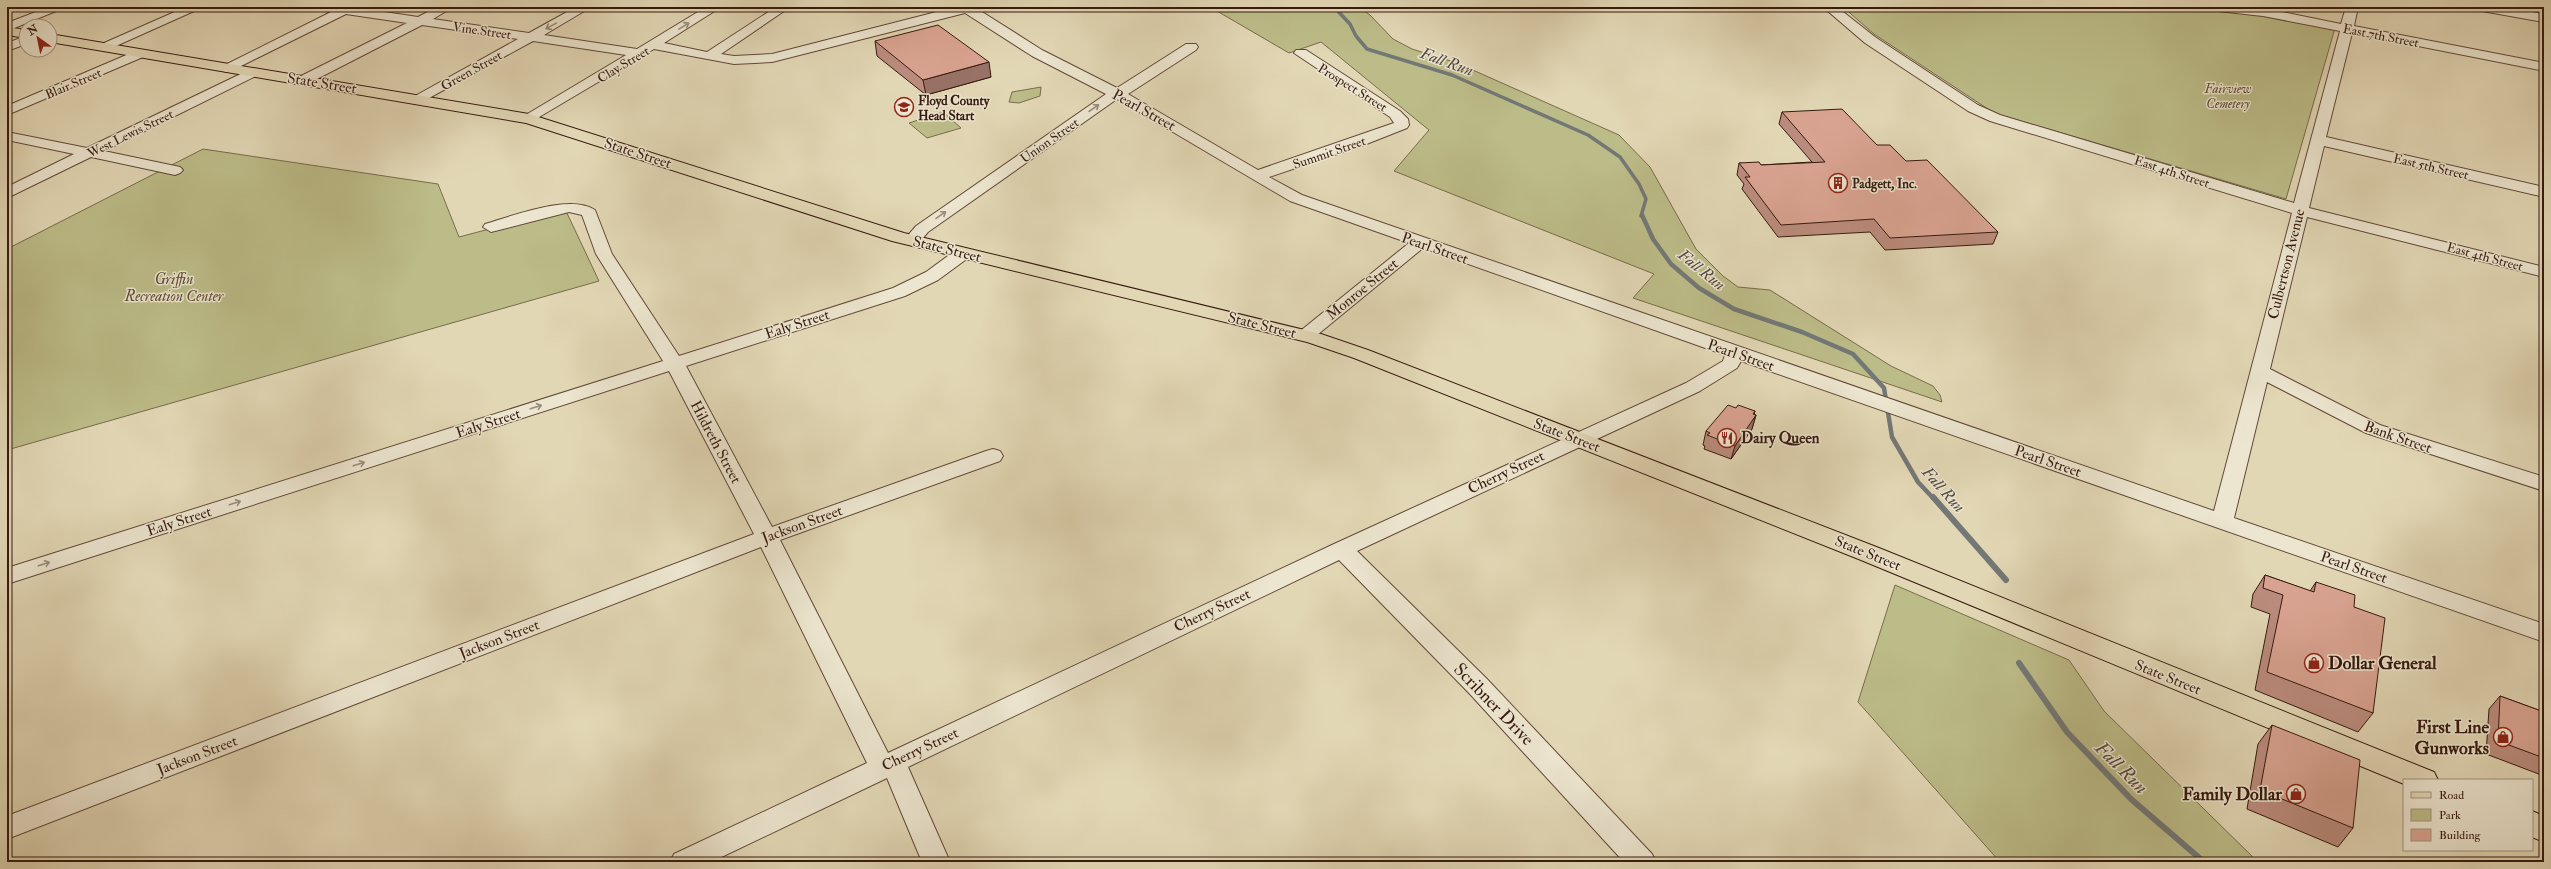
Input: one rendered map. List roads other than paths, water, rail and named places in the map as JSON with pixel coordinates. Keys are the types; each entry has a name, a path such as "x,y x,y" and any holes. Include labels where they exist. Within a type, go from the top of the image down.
{"main road":[{"path":"7,31 18,33"},
{"name":"State Street","path":"58,39 138,54 420,99 529,119 912,240 962,254 1305,336 1361,354 1870,554 2422,779"},
{"path":"2533,824 2544,829"}],"street":[{"path":"7,28 60,7"},
{"path":"102,47 197,7"},
{"name":"Vine Street","path":"325,7 640,53"},
{"path":"304,80 447,7"},
{"name":"Green Street","path":"420,99 585,7"},
{"name":"Clay Street","path":"529,119 715,7"},
{"path":"709,56 784,7"},
{"name":"East 4th Street","path":"1829,7 1866,37 1983,114 2300,210 2544,272"},
{"name":"East 7th Street","path":"2218,7 2263,12 2544,67"},
{"name":"Culbertson Avenue","path":"2222,521 2352,7"},
{"path":"2482,7 2544,18"},
{"path":"653,45 734,60 772,58 971,8"},
{"name":"Pearl Street","path":"971,8 1034,52 1116,94 1296,198 1419,243 1922,416 2544,633"},
{"path":"226,68 344,10"},
{"path":"7,47 18,43"},
{"name":"Union Street","path":"912,240 922,229 1116,94 1137,84 1191,47"},
{"name":"Prospect Street","path":"1301,53 1395,114 1401,119 1402,125"},
{"name":"Blair Street","path":"7,111 138,54"},
{"name":"West Lewis Street","path":"7,192 92,152 253,72"},
{"name":"Summit Street","path":"1256,176 1388,132 1402,125"},
{"path":"7,136 175,170"},
{"name":"East 5th Street","path":"2318,140 2544,192"},
{"name":"Hildreth Street","path":"492,226 564,208 574,207 586,211 591,217 604,254 674,363 888,764 936,862"},
{"name":"Monroe Street","path":"1305,336 1419,243"},
{"name":"Ealy Street","path":"7,576 899,292 932,276 962,254"},
{"name":"Cherry Street","path":"684,862 1342,549 1706,380 1730,364 1736,353"},
{"name":"Bank Street","path":"2259,371 2373,429 2544,484"},
{"name":"Jackson Street","path":"7,828 767,537 958,467 994,456"},
{"name":"Scribner Drive","path":"1342,549 1478,686 1642,862"}],"waterway":[{"name":"Fall Run","path":"1334,7 1350,24 1356,36 1367,49 1452,75 1588,135 1620,157 1639,184 1646,199 1641,216"},
{"name":"Fall Run","path":"1642,215 1653,239 1671,264 1699,288 1734,309 1802,332 1853,354 1884,388 1892,437 1918,482 1933,498"},
{"name":"Fall Run","path":"1933,497 2006,580"},
{"name":"Fall Run","path":"2019,663 2067,732 2131,799 2204,862"}],"place":[{"name":"Floyd County Head Start","path":"904,107"},
{"name":"Padgett, Inc.","path":"1838,183"},
{"name":"Dairy Queen","path":"1727,438"},
{"name":"Dollar General","path":"2314,663"},
{"name":"First Line Gunworks","path":"2503,737"},
{"name":"Family Dollar","path":"2296,794"}],"park label":[{"name":"Fairview Cemetery","path":"2228,96"},
{"name":"Griffin Recreation Center","path":"174,288"}]}
